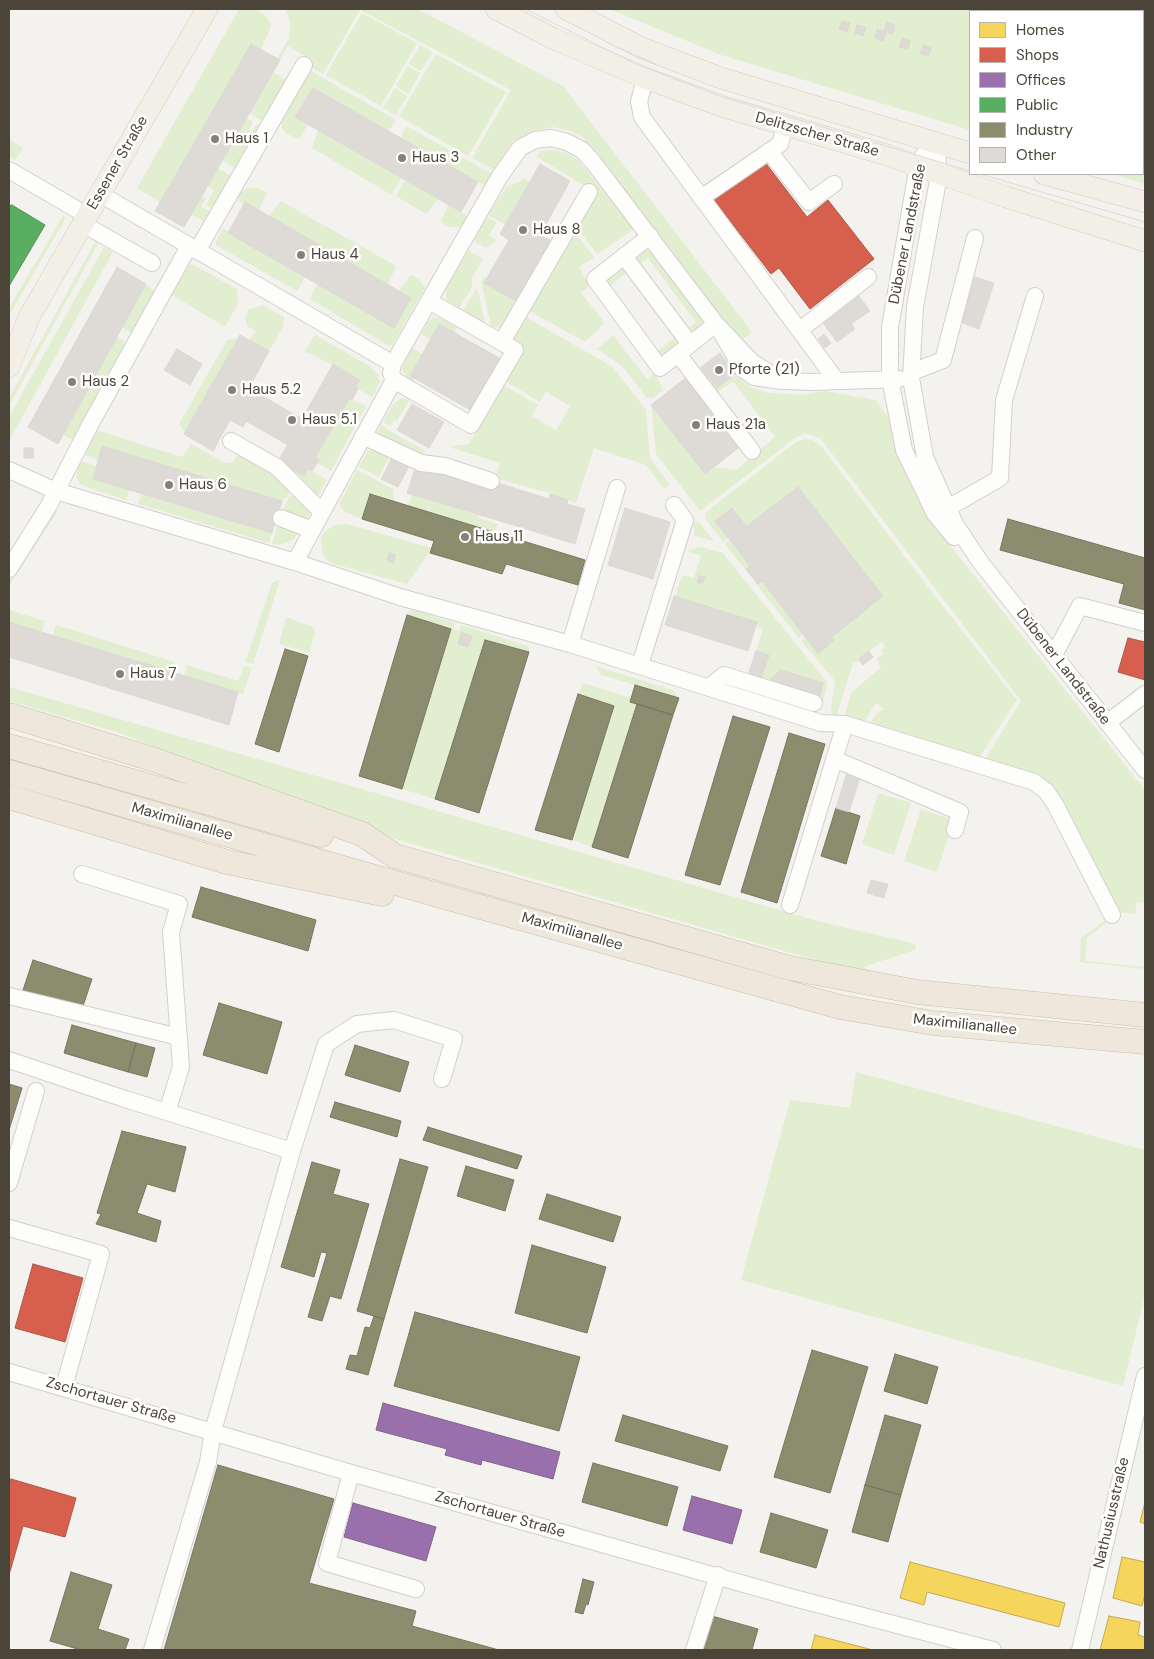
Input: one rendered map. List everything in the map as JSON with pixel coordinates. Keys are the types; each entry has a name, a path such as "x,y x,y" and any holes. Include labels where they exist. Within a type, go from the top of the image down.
{"highway":[{"path":"9,715 155,760 362,834 395,856"},
{"name":"Maximilianallee","path":"9,746 790,968 917,992 1145,1015"},
{"name":"Maximilianallee","path":"9,772 441,896 840,1007 933,1023 1145,1042"},
{"path":"9,798 227,862 405,900 441,896"}],"main road":[{"name":"Essener Straße","path":"9,367 16,330 86,220 207,9"},
{"name":"Delitzscher Straße","path":"496,9 554,39 645,78 721,106 918,165 939,174 1145,241"},
{"name":"Delitzscher Straße","path":"566,9 642,48 721,78 969,153"},
{"path":"1048,175 1145,202"}],"street":[{"path":"9,569 56,491 90,425 193,248 304,65"},
{"path":"645,78 639,102 642,118 836,380"},
{"path":"702,198 780,144 785,126"},
{"path":"295,562 363,436 429,301 510,161 520,148 535,140 559,139 582,150 716,324 742,368 754,378 813,382 890,379 912,375 942,360 975,238"},
{"name":"Dübener Landstraße","path":"936,142 923,156 918,165 890,327 890,379 904,450 935,514 958,543 981,563"},
{"name":"Dübener Landstraße","path":"936,142 939,174 915,308 912,375 925,457 955,524 981,563 1145,770"},
{"path":"769,151 809,202 834,184"},
{"path":"9,170 152,263"},
{"path":"502,342 589,192"},
{"path":"100,194 193,248 393,372 471,425 514,350 429,301"},
{"path":"650,236 595,279 660,368 716,324"},
{"path":"624,256 752,451"},
{"path":"800,330 868,277"},
{"path":"948,508 1000,478 1004,400 1036,296"},
{"path":"716,324 752,362 782,381"},
{"path":"363,436 421,463 445,466 492,481"},
{"path":"231,441 277,468 321,511"},
{"path":"9,470 56,491 295,562 400,597 570,644 821,723 845,724 1022,777 1046,791 1055,804 1112,915"},
{"path":"570,644 617,488"},
{"path":"640,665 685,520 674,505"},
{"path":"281,518 312,530"},
{"path":"1054,655 1080,606 1145,623"},
{"path":"709,687 724,675 814,703"},
{"path":"1107,723 1145,694"},
{"path":"790,905 845,724"},
{"path":"834,759 960,812 955,830"},
{"path":"82,874 178,904 171,932 181,1067 167,1112"},
{"path":"9,996 179,1037"},
{"path":"152,1650 208,1462 213,1431 292,1151 326,1044 357,1024 394,1020 454,1039 442,1079"},
{"path":"9,1060 292,1151"},
{"path":"9,1183 36,1091"},
{"path":"9,1228 101,1254 64,1387"},
{"name":"Zschortauer Straße","path":"9,1372 351,1473 790,1597 993,1650"},
{"name":"Nathusiusstraße","path":"1080,1650 1144,1385"},
{"path":"351,1473 328,1563 416,1589"},
{"path":"694,1650 718,1576"}],"green space":[{"path":"239,9 255,9 265,15 271,24 270,30 261,49 251,44 160,202 137,188"},
{"path":"286,9 418,9 563,86 752,332 742,341 721,320 600,156 581,136 571,131 553,127 532,131 513,141 494,170 472,158 511,90 360,10 323,74 311,67 313,61 288,46 280,60 277,59 289,38 290,22"},
{"path":"609,9 1145,9 1145,184 1116,175 1144,175 1144,10 969,10 969,130 721,55"},
{"path":"362,13 417,43 381,106 326,75"},
{"path":"420,45 433,52 421,71 409,64"},
{"path":"436,54 506,92 468,156 399,116"},
{"path":"408,66 420,73 408,94 396,86"},
{"path":"309,70 396,120 389,131 313,88 295,117 308,124 300,138 297,139 286,133 282,129 281,117"},
{"path":"273,72 288,81 264,122 249,113"},
{"path":"395,88 407,96 396,115 383,108"},
{"path":"246,118 253,122 249,130 252,132 257,124 261,127 237,169 222,160"},
{"path":"406,126 492,174 486,186 401,138"},
{"path":"318,130 401,178 392,195 312,148"},
{"path":"9,139 23,148 15,160 9,156"},
{"path":"553,150 566,153 577,159 634,229 597,254 576,227 595,192 537,157 540,151"},
{"path":"218,168 233,177 215,210 206,205 214,190 207,186"},
{"path":"523,178 530,182 506,225 488,215 507,186 520,182"},
{"path":"405,180 438,199 426,214 396,196"},
{"path":"247,188 258,188 267,193 259,210 246,202 244,205 235,197"},
{"path":"202,196 206,198 201,207 212,213 207,223 191,214"},
{"path":"281,201 396,266 388,285 269,216"},
{"path":"448,205 469,217 464,227 449,227 441,222"},
{"path":"64,214 65,219 9,316 9,308"},
{"path":"487,217 497,222 489,235 497,240 486,248 474,241"},
{"path":"223,228 305,277 298,290 216,245 216,241"},
{"path":"574,230 594,257 579,267 589,286 581,293 605,323 585,342 528,310"},
{"path":"96,240 99,242 9,406 9,398"},
{"path":"104,247 113,252 9,441 9,417"},
{"path":"468,250 483,259 472,278 472,287 459,309 446,299 446,289"},
{"path":"646,250 652,253 702,319 702,325 694,331 688,328 696,322 648,258 639,264 638,255"},
{"path":"192,264 237,289 238,304 225,327 171,294 186,267"},
{"path":"624,269 627,272 609,287 607,279 618,270"},
{"path":"411,275 419,279 425,288 393,344 389,346 310,299 317,284 410,298 399,291"},
{"path":"484,277 487,278 484,283 519,303 503,326 499,328 491,326 481,281"},
{"path":"146,284 156,293 133,334 122,327"},
{"path":"476,289 478,290 485,324 463,311"},
{"path":"262,305 284,317 283,328 269,351 249,340 256,331 247,326 245,317 248,310"},
{"path":"524,316 613,367 646,410 650,458 670,485 664,489 646,465 594,448 576,503 549,493 495,478 500,463 452,448 453,446 469,444 503,385 538,405 532,416 556,430 570,406 546,392 540,402 505,381 523,349 510,340"},
{"path":"434,317 457,327 454,333 431,340 421,334 428,322"},
{"path":"315,335 369,366 378,374 380,382 372,397 355,387 360,379 307,352 304,353"},
{"path":"613,335 647,379 655,373 663,390 653,398 647,398 622,366 597,349"},
{"path":"116,337 127,343 73,440 63,435"},
{"path":"676,337 677,344 667,354 661,354 657,351"},
{"path":"238,338 185,433 179,424 227,340"},
{"path":"412,348 422,354 410,376 414,379 412,383 404,375 402,368"},
{"path":"701,367 717,388 737,375 750,387 767,393 802,395 825,391 876,400 895,426 901,461 941,534 1145,790 1145,903 1137,902 1135,914 1115,912 1058,801 985,759 1021,701 821,439 813,435 804,434 795,438 700,511 656,454 651,405 705,474 714,467 736,470 775,437 733,381 716,393 699,369"},
{"path":"402,398 410,399 397,421 394,419 390,426 383,422 393,404"},
{"path":"349,399 366,406 331,471 317,463 319,460 315,458"},
{"path":"381,425 426,451 419,457 387,442 378,432"},
{"path":"96,430 182,457 191,444 225,463 232,463 238,454 281,478 293,491 282,501 102,446 98,460 82,454"},
{"path":"804,439 812,440 822,447 931,591 1017,700 979,758 868,726 878,712 884,709 876,703 862,724 844,719 851,693 881,667 876,659 883,654 881,651 885,647 882,642 857,659 859,661 853,663 836,717 832,716 831,708 835,681 801,641 805,637 818,654 834,640 832,637 883,596 798,487 723,542 705,518 706,512 796,442"},
{"path":"368,450 390,455 379,477 359,467"},
{"path":"80,461 96,466 93,479 129,490 126,500 81,485 76,477"},
{"path":"278,461 304,476 308,469 327,480 319,494 314,495"},
{"path":"357,470 393,489 394,501 370,494 362,519 345,512 339,504"},
{"path":"296,493 311,511 307,519 283,511 289,497"},
{"path":"141,494 272,533 269,543 138,504"},
{"path":"412,494 479,515 479,518 498,524 495,533 408,506"},
{"path":"55,510 56,514 9,586 9,580"},
{"path":"698,521 714,541 694,536 695,529 692,525"},
{"path":"278,524 299,531 294,539 286,543 272,544"},
{"path":"347,524 432,548 407,584 334,564 328,561 322,552 321,538 334,525"},
{"path":"730,540 750,566 748,573 725,544"},
{"path":"700,547 723,553 826,681 822,706 815,711 761,679 769,655 756,651 763,629 756,627 757,622 675,597 682,575 694,578 701,556 689,552 689,550"},
{"path":"755,579 758,584 762,581 803,635 799,638 753,580"},
{"path":"280,580 253,664 245,662 272,583"},
{"path":"9,610 45,621 42,632 9,622"},
{"path":"414,610 455,623 453,629 459,631 461,625 528,646 529,648 529,652 485,640 435,799 402,789 451,629 407,615 410,611"},
{"path":"286,617 313,627 315,634 309,653 279,644"},
{"path":"56,625 175,662 172,672 53,635"},
{"path":"187,665 238,681 244,666 252,668 243,694 184,676"},
{"path":"595,666 673,690 679,698 602,675"},
{"path":"583,683 631,698 630,702 637,704 592,847 572,840 614,706 578,694"},
{"path":"9,687 821,922 916,944 915,950 863,967 876,974 843,968 378,834 265,792 120,733 9,701"},
{"path":"878,793 911,803 894,855 862,844"},
{"path":"921,809 954,820 937,872 904,861"},
{"path":"1107,919 1106,923 1087,938 1085,961 1145,967 1145,969 1080,962 1081,938"},
{"path":"856,1072 1145,1150 1145,1295 1123,1386 741,1280 790,1100 850,1108"}],"building: Homes":[{"path":"1145,1502 1145,1524 1140,1522"},
{"path":"1122,1557 1145,1562 1145,1594 1142,1606 1113,1598"},
{"path":"910,1562 1065,1603 1059,1627 927,1592 924,1605 900,1598"},
{"path":"1109,1616 1140,1622 1138,1635 1145,1637 1145,1650 1100,1650"},
{"path":"815,1635 873,1650 811,1650"}],"building: Shops":[{"path":"764,161 807,217 828,200 874,259 810,309 779,268 771,274 714,200"},
{"path":"1128,638 1145,642 1145,680 1118,672"},
{"path":"33,1264 83,1278 65,1342 15,1328"},
{"path":"11,1479 76,1498 65,1537 23,1526 9,1575 9,1487"}],"building: Offices":[{"path":"383,1403 560,1452 553,1479 482,1460 481,1465 445,1455 447,1449 376,1430"},
{"path":"692,1496 742,1510 732,1544 683,1530"},
{"path":"353,1503 436,1527 426,1561 344,1537"}],"building: Public":[{"path":"12,205 45,225 9,286 9,206"}],"building: Industry":[{"name":"Haus 11","path":"370,494 585,560 578,585 506,564 502,574 430,553 434,541 362,519"},
{"path":"1008,519 1145,558 1145,610 1119,603 1124,584 1000,550"},
{"path":"407,615 451,629 402,789 359,776"},
{"path":"485,640 529,652 479,813 435,799"},
{"path":"285,649 308,656 279,752 255,744"},
{"path":"635,685 679,698 673,715 630,702"},
{"path":"578,694 614,706 572,840 535,830"},
{"path":"637,704 673,715 628,858 592,847"},
{"path":"733,716 770,727 720,885 685,875"},
{"path":"789,733 825,744 777,903 741,892"},
{"path":"836,808 860,816 846,864 821,856"},
{"path":"201,887 316,920 308,951 192,917"},
{"path":"33,960 92,979 82,1009 23,990"},
{"path":"219,1003 282,1022 267,1074 203,1055"},
{"path":"72,1025 136,1043 128,1072 64,1053"},
{"path":"136,1043 155,1048 147,1077 128,1072"},
{"path":"355,1045 409,1062 400,1092 345,1075"},
{"path":"9,1084 22,1088 9,1130"},
{"path":"335,1102 401,1121 397,1137 330,1117"},
{"path":"428,1127 522,1156 517,1169 423,1140"},
{"path":"122,1131 186,1147 175,1192 147,1184 137,1213 161,1221 156,1242 96,1224 101,1214 97,1213"},
{"path":"400,1159 428,1167 384,1319 357,1311"},
{"path":"312,1162 340,1170 333,1194 369,1204 341,1299 330,1296 322,1321 308,1317 327,1253 321,1252 314,1277 281,1267"},
{"path":"466,1166 514,1180 505,1211 457,1196"},
{"path":"547,1194 621,1217 613,1242 539,1219"},
{"path":"532,1245 606,1267 587,1333 515,1313"},
{"path":"415,1312 580,1357 559,1431 394,1386"},
{"path":"374,1316 384,1319 368,1375 346,1369 350,1355 357,1356 365,1327 370,1328"},
{"path":"812,1350 868,1367 830,1493 774,1477"},
{"path":"895,1354 938,1367 927,1404 884,1391"},
{"path":"623,1415 728,1446 720,1471 615,1441"},
{"path":"885,1415 921,1425 901,1495 865,1485"},
{"path":"593,1463 678,1487 667,1526 582,1502"},
{"path":"218,1465 334,1499 309,1583 416,1611 412,1626 499,1650 164,1650"},
{"path":"865,1485 901,1495 888,1542 852,1532"},
{"path":"771,1513 828,1530 816,1568 760,1552"},
{"path":"71,1572 112,1585 98,1629 129,1639 125,1650 81,1650 50,1641"},
{"path":"583,1579 594,1582 588,1605 586,1604 583,1614 575,1612"},
{"path":"712,1616 758,1629 752,1650 710,1650 703,1648"}],"building: Other":[{"path":"842,21 850,23 847,32 839,29"},
{"path":"887,23 895,25 893,34 884,31"},
{"path":"857,25 866,27 863,36 855,33"},
{"path":"877,29 886,32 883,41 875,38"},
{"path":"902,38 910,41 908,49 899,47"},
{"name":"Haus 1","path":"251,44 280,60 184,227 155,211"},
{"path":"923,45 931,48 928,56 920,54"},
{"name":"Haus 3","path":"313,88 478,182 461,212 295,117"},
{"name":"Haus 8","path":"540,164 570,181 540,235 553,242 519,303 484,283 509,240 500,234"},
{"name":"Haus 4","path":"245,202 411,298 394,328 228,233"},
{"name":"Haus 2","path":"117,267 146,284 58,444 28,427"},
{"path":"975,277 994,283 979,329 960,322"},
{"path":"859,296 870,311 851,324 841,310"},
{"path":"841,310 855,329 837,342 823,323"},
{"path":"439,324 503,360 474,412 410,376"},
{"path":"824,334 831,343 825,348 818,339"},
{"name":"Haus 5.2","path":"240,335 269,351 250,386 262,393 243,427 230,420 213,451 184,434"},
{"path":"177,349 202,364 190,385 164,370"},
{"name":"Pforte (21)","path":"720,353 736,374 717,388 701,367"},
{"name":"Haus 5.1","path":"333,364 360,380 355,387 358,389 352,400 349,399 315,458 319,460 312,471 308,469 304,476 278,461 288,445 246,421 261,395 302,419"},
{"name":"Haus 21a","path":"688,376 742,445 705,474 651,405"},
{"path":"412,404 444,422 429,448 397,430"},
{"name":"Haus 6","path":"102,446 282,501 272,533 93,479"},
{"path":"24,448 33,448 34,458 24,458"},
{"path":"392,458 409,466 398,487 381,479"},
{"path":"416,466 493,490 484,516 407,493"},
{"path":"495,482 549,499 550,494 568,500 567,504 585,509 575,544 484,516"},
{"path":"798,487 883,596 832,637 834,640 818,654 762,581 758,584 749,573 746,569 750,566 715,521 732,508 746,526"},
{"path":"625,508 670,522 653,579 608,565"},
{"path":"389,553 396,555 393,563 387,561"},
{"path":"699,576 705,577 702,584 697,582"},
{"path":"674,596 757,622 748,651 665,625"},
{"name":"Haus 7","path":"9,622 238,692 229,725 9,657"},
{"path":"461,632 472,636 468,647 458,644"},
{"path":"756,651 769,655 761,679 748,675"},
{"path":"869,651 873,657 863,665 858,659"},
{"path":"781,670 823,683 818,703 766,683"},
{"path":"848,769 861,774 849,812 836,808"},
{"path":"871,880 888,884 884,898 867,893"}],"tram line":[{"path":"525,9 634,63 719,96 969,171"},
{"path":"617,47 656,64"},
{"path":"983,175 1145,222"}],"place":[{"name":"Haus 1","path":"215,139"},
{"name":"Haus 3","path":"402,158"},
{"name":"Haus 8","path":"523,230"},
{"name":"Haus 4","path":"301,255"},
{"name":"Pforte (21)","path":"719,370"},
{"name":"Haus 2","path":"72,382"},
{"name":"Haus 5.2","path":"232,390"},
{"name":"Haus 5.1","path":"292,420"},
{"name":"Haus 21a","path":"696,425"},
{"name":"Haus 6","path":"169,485"},
{"name":"Haus 11","path":"465,537"},
{"name":"Haus 7","path":"120,674"}]}
